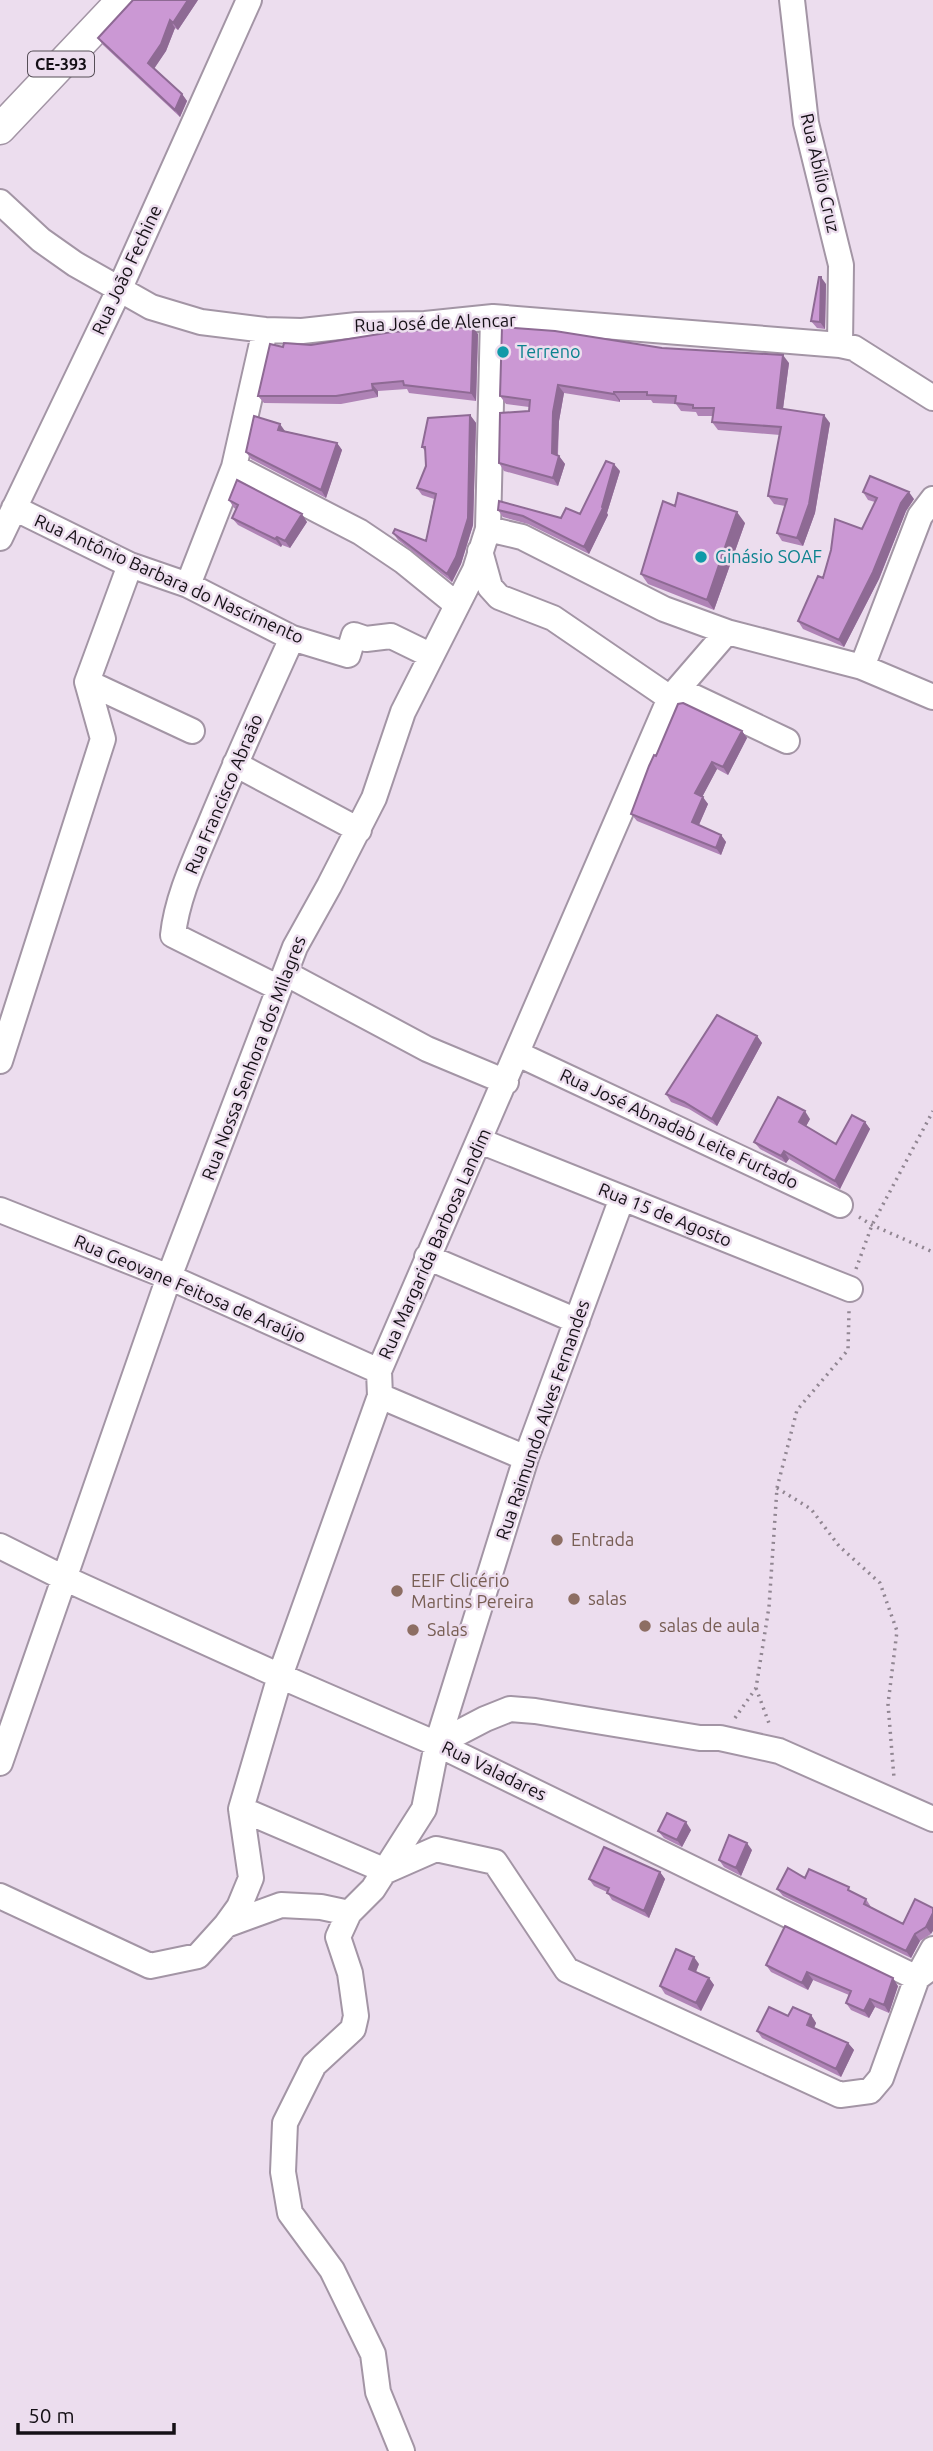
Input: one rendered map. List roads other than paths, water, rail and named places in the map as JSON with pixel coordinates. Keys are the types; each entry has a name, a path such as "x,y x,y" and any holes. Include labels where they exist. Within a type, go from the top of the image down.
{"main road":[{"name":"CE-393","path":"0,129 122,0"}],"street":[{"name":"Rua João Fechine","path":"0,538 119,290 248,0"},
{"name":"Rua Abílio Cruz","path":"792,0 806,123 841,265 840,345"},
{"name":"Rua José de Alencar","path":"0,202 41,240 75,264 151,307 190,318 265,330 302,331 493,317 840,345 854,348 933,398"},
{"name":"Rua Nossa Senhora dos Milagres","path":"0,1763 169,1278 295,947 359,830 374,798 403,712 475,570 484,540 493,317"},
{"path":"188,585 234,467 265,330"},
{"path":"234,467 360,532 403,561 456,604"},
{"path":"862,667 920,516 933,499"},
{"name":"Rua Antônio Barbara do Nascimento","path":"14,508 130,565 188,585 292,638 348,654 354,635 366,639 391,636 430,655"},
{"path":"786,741 690,695 670,698 552,618 499,597 490,587 484,540 522,537 664,609 727,632 862,667 933,697"},
{"path":"0,1061 103,739 87,682 130,565"},
{"name":"Rua Margarida Barbosa Landim","path":"0,1896 150,1966 198,1956 239,1907 251,1878 241,1809 279,1676 380,1396 379,1371 670,698 727,632"},
{"name":"Rua Francisco Abraão","path":"282,980 190,945 173,935 175,919 191,869 292,638"},
{"path":"87,682 192,731"},
{"path":"235,764 359,830"},
{"path":"282,980 427,1049 506,1082"},
{"name":"Rua José Abnadab Leite Furtado","path":"518,1054 840,1205"},
{"name":"Rua 15 de Agosto","path":"480,1141 850,1289"},
{"name":"Rua Raimundo Alves Fernandes","path":"402,2451 378,2392 373,2354 332,2270 290,2213 283,2172 285,2123 314,2065 353,2029 356,2016 349,1973 338,1937 349,1913 373,1889 386,1871 424,1808 437,1744 526,1458 622,1198"},
{"name":"Rua Geovane Feitosa de Araújo","path":"0,1210 169,1278 379,1371"},
{"path":"427,1258 577,1321"},
{"path":"380,1396 526,1458"},
{"name":"Rua Valadares","path":"0,1546 279,1676 437,1744 925,1972"},
{"path":"437,1744 510,1709 700,1738 720,1738 779,1751 933,1819"},
{"path":"241,1809 386,1871 436,1849 495,1862 566,1970 840,2095 870,2091 881,2078 933,1949"},
{"path":"226,1925 281,1905 321,1907 349,1913"}],"place":[{"name":"Terreno","path":"503,352"},
{"name":"Ginásio SOAF","path":"701,557"},
{"name":"Entrada","path":"557,1540"},
{"name":"EEIF Clicério Martins Pereira","path":"397,1591"},
{"name":"salas","path":"574,1599"},
{"name":"salas de aula","path":"645,1626"},
{"name":"Salas","path":"413,1630"}]}
